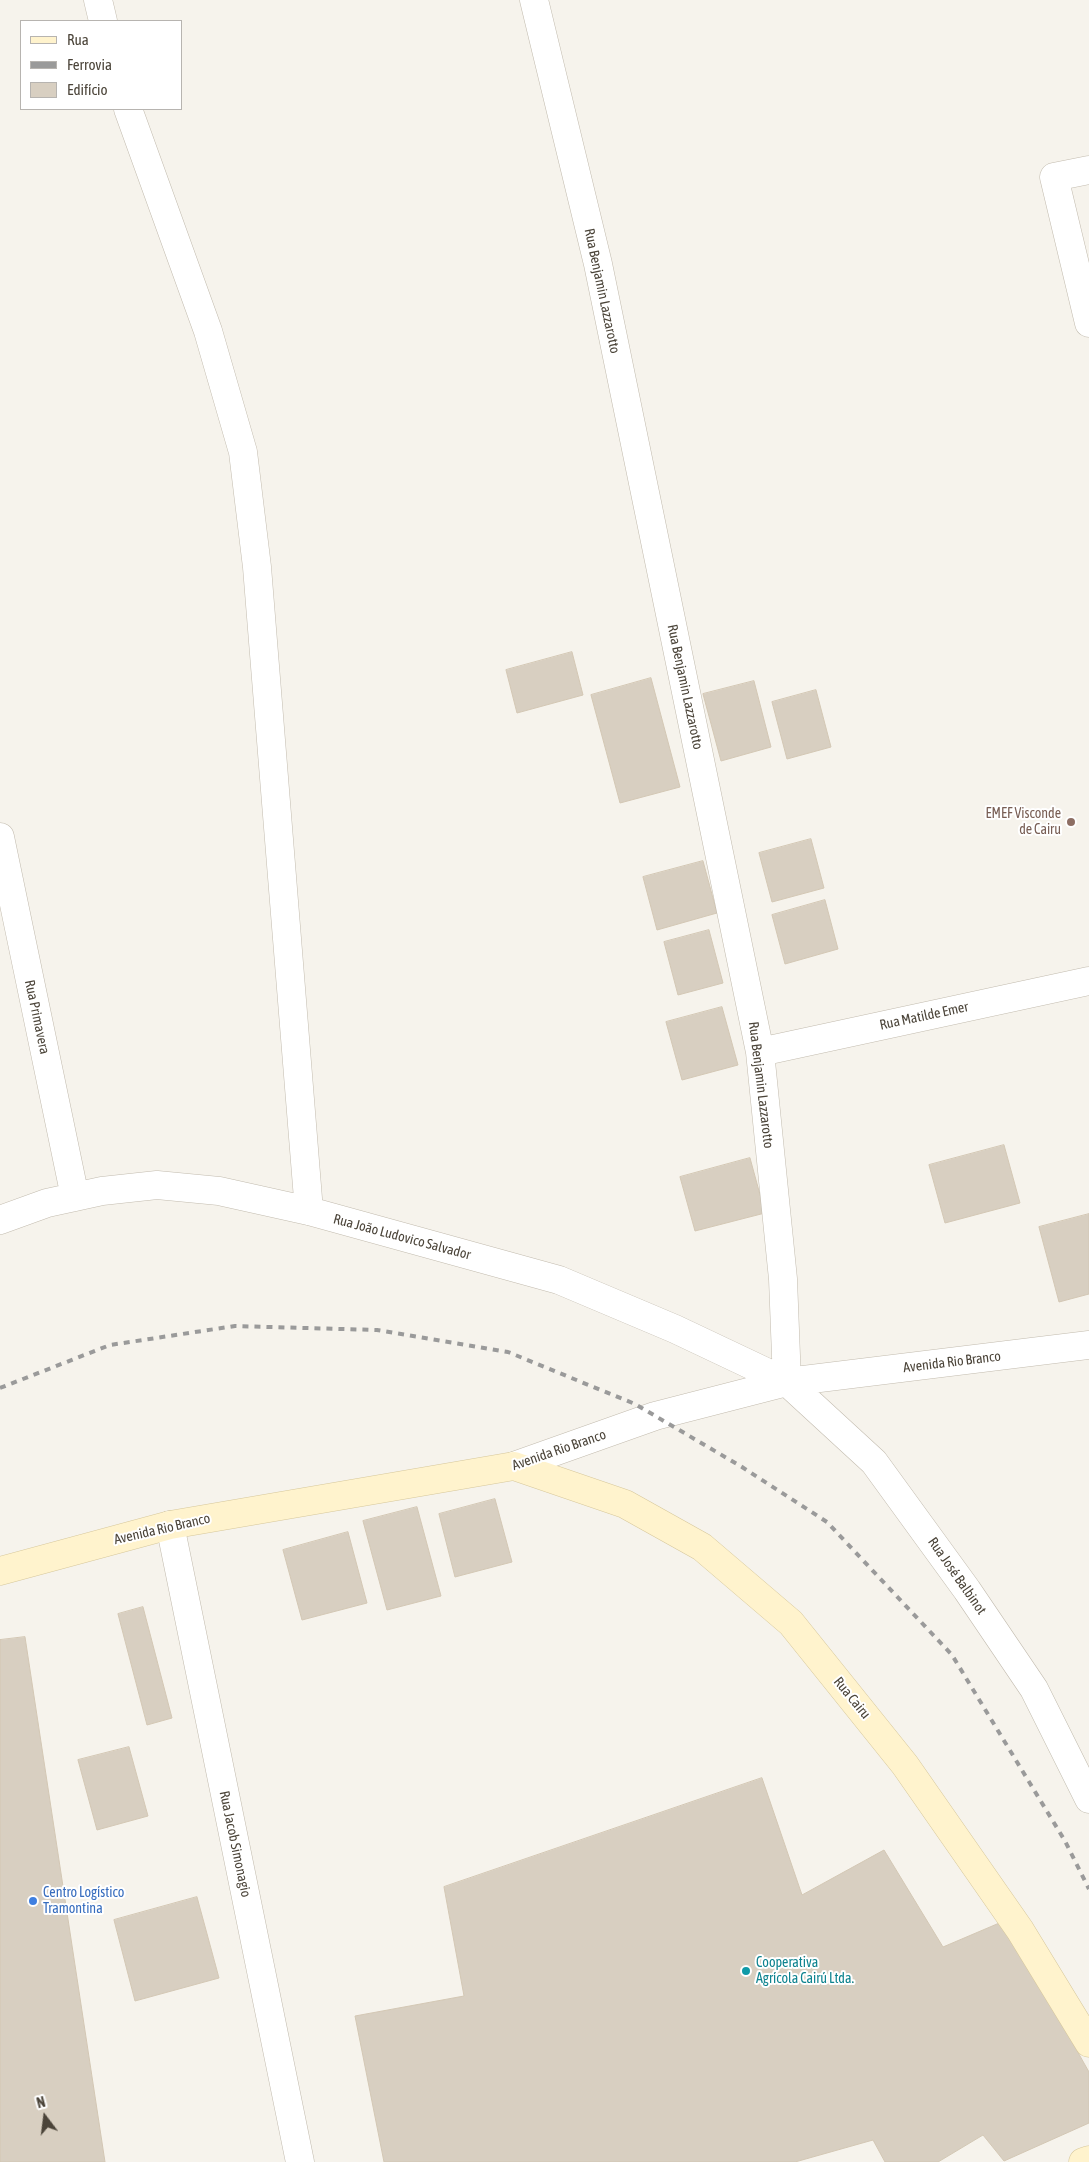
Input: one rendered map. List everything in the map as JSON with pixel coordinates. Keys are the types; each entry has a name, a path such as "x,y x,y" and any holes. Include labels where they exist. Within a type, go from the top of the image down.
{"street":[{"path":"98,0 103,20"},
{"name":"Rua Benjamin Lazzarotto","path":"534,0 598,264 760,1052 783,1279 787,1382"},
{"path":"128,110 208,332 243,452 257,567 309,1211"},
{"path":"1089,170 1054,177 1089,323"},
{"name":"Rua Primavera","path":"0,836 75,1197"},
{"name":"Rua Matilde Emer","path":"760,1052 1089,981"},
{"name":"Rua João Ludovico Salvador","path":"0,1220 47,1203 102,1191 157,1185 219,1191 309,1211 559,1280 675,1329 787,1382"},
{"name":"Avenida Rio Branco","path":"0,1571 170,1525 514,1466 655,1416 787,1382 1089,1345"},
{"name":"Rua José Balbinot","path":"787,1382 874,1462 967,1590 1034,1689 1089,1799"},
{"name":"Rua Cairu","path":"514,1466 625,1504 702,1547 791,1623 905,1765 1020,1930 1089,2043"},
{"name":"Rua Jacob Simonagio","path":"170,1525 300,2162"},
{"path":"1083,2162 1089,2160"}],"building":[{"path":"572,652 583,695 517,713 506,670"},
{"path":"651,678 680,787 620,803 591,695"},
{"path":"754,681 771,747 721,761 703,694"},
{"path":"816,690 831,747 787,759 772,702"},
{"path":"811,839 824,888 772,902 759,853"},
{"path":"703,861 717,913 657,930 643,877"},
{"path":"825,900 838,949 785,964 772,915"},
{"path":"709,930 723,983 678,995 664,942"},
{"path":"722,1007 738,1065 682,1080 666,1022"},
{"path":"1004,1145 1020,1203 945,1223 929,1165"},
{"path":"750,1158 765,1213 695,1231 680,1177"},
{"path":"1089,1214 1089,1294 1059,1302 1039,1227"},
{"path":"495,1499 512,1562 455,1577 439,1514"},
{"path":"417,1507 441,1596 387,1610 363,1521"},
{"path":"348,1532 367,1603 302,1620 283,1550"},
{"path":"143,1607 172,1718 147,1725 118,1614"},
{"name":"Centro Logístico Tramontina","path":"25,1637 105,2162 0,2162 0,1640"},
{"path":"129,1747 148,1816 97,1830 78,1760"},
{"name":"Cooperativa Agrícola Cairú Ltda.","path":"762,1778 802,1895 884,1850 943,1947 1004,1921 1089,2072 1089,2123 1004,2161 983,2135 938,2162 885,2162 873,2140 795,2162 384,2162 355,2016 464,1996 444,1887"},
{"path":"197,1897 219,1978 135,2001 114,1920"}],"railway":[{"path":"0,1388 110,1345 235,1326 377,1330 508,1352 635,1404 742,1467 827,1522 952,1655 1065,1841 1089,1889"}],"place":[{"name":"EMEF Visconde de Cairu","path":"1071,822"},
{"name":"Centro Logístico Tramontina","path":"33,1901"},
{"name":"Cooperativa Agrícola Cairú Ltda.","path":"746,1971"}]}
